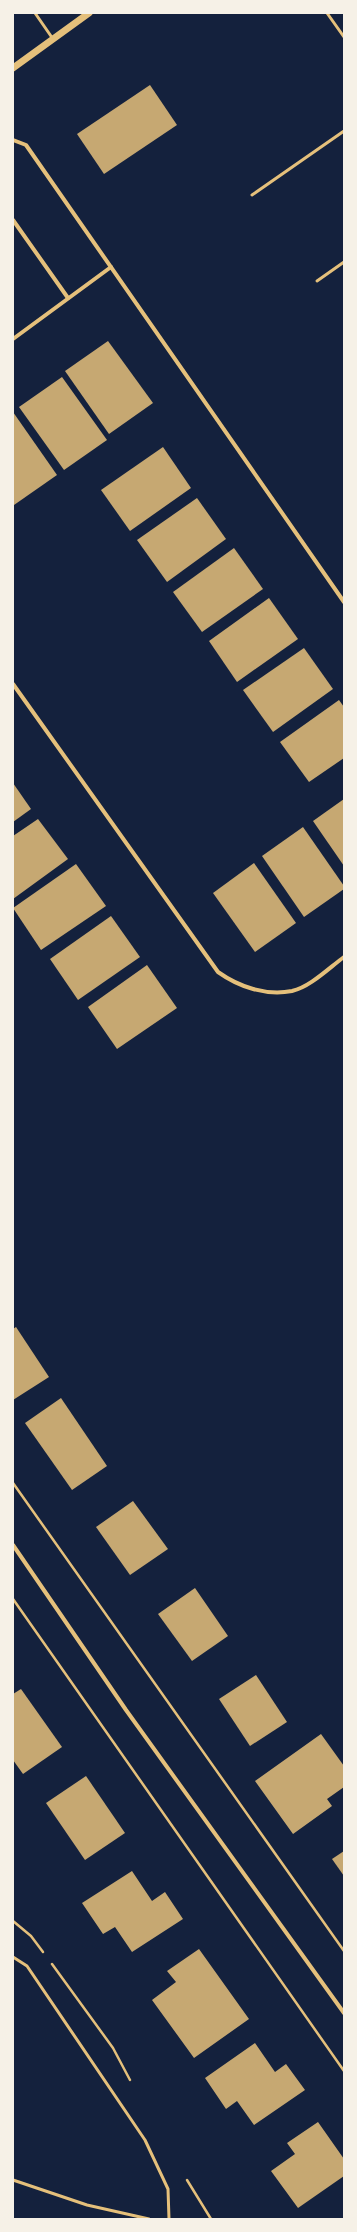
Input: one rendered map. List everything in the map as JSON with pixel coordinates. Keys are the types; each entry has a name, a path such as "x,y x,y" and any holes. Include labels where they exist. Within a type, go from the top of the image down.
{"street":[{"path":"13,68 89,13"},
{"path":"13,140 26,145 344,602"},
{"path":"13,220 68,298"},
{"path":"13,339 111,267"},
{"path":"13,684 73,771 218,972 240,986 264,992 292,991 307,984 344,958"},
{"path":"13,1545 126,1710 344,2013"}],"lane":[{"path":"35,13 53,39"},
{"path":"327,13 344,37"},
{"path":"252,195 344,131"},
{"path":"317,281 344,262"},
{"path":"13,1957 27,1966 145,2140 168,2189 169,2219"},
{"path":"13,2180 87,2204 149,2219"}],"path":[{"path":"13,1483 344,1951"},
{"path":"13,1599 344,2071"}],"building":[{"path":"150,85 177,125 104,174 77,134"},
{"path":"108,341 153,403 109,434 65,371"},
{"path":"62,377 107,440 64,470 19,407"},
{"path":"13,412 57,475 14,505 13,504"},
{"path":"163,447 191,488 130,531 101,490"},
{"path":"197,498 226,539 167,582 137,540"},
{"path":"234,548 263,589 202,632 173,592"},
{"path":"269,598 298,639 237,682 209,641"},
{"path":"304,648 333,689 273,732 243,690"},
{"path":"339,700 344,707 344,758 309,782 280,742"},
{"path":"13,783 31,809 13,822"},
{"path":"344,799 344,866 313,821"},
{"path":"38,819 68,859 13,899 13,836"},
{"path":"303,827 344,886 344,889 304,917 262,856"},
{"path":"254,863 296,923 255,952 213,893"},
{"path":"76,864 106,906 41,950 13,908"},
{"path":"111,916 140,957 78,1000 50,959"},
{"path":"147,965 177,1008 117,1049 88,1007"},
{"path":"16,1327 49,1377 13,1400 13,1329"},
{"path":"61,1398 107,1466 72,1490 25,1423"},
{"path":"133,1501 168,1549 130,1575 96,1527"},
{"path":"195,1588 228,1636 192,1661 158,1614"},
{"path":"256,1675 287,1722 250,1746 219,1699"},
{"path":"21,1689 62,1747 23,1774 13,1760 13,1694"},
{"path":"321,1734 344,1766 344,1787 327,1799 332,1806 293,1834 255,1781"},
{"path":"86,1776 125,1833 85,1860 46,1803"},
{"path":"344,1851 344,1876 332,1859"},
{"path":"132,1871 152,1901 165,1892 183,1919 132,1952 115,1927 103,1934 82,1903"},
{"path":"199,1949 249,2019 194,2058 152,2000 176,1982 167,1971"},
{"path":"255,2043 275,2072 286,2064 305,2090 254,2125 237,2101 226,2109 205,2078"},
{"path":"318,2122 344,2159 344,2176 298,2208 271,2171 295,2154 287,2143"}]}
